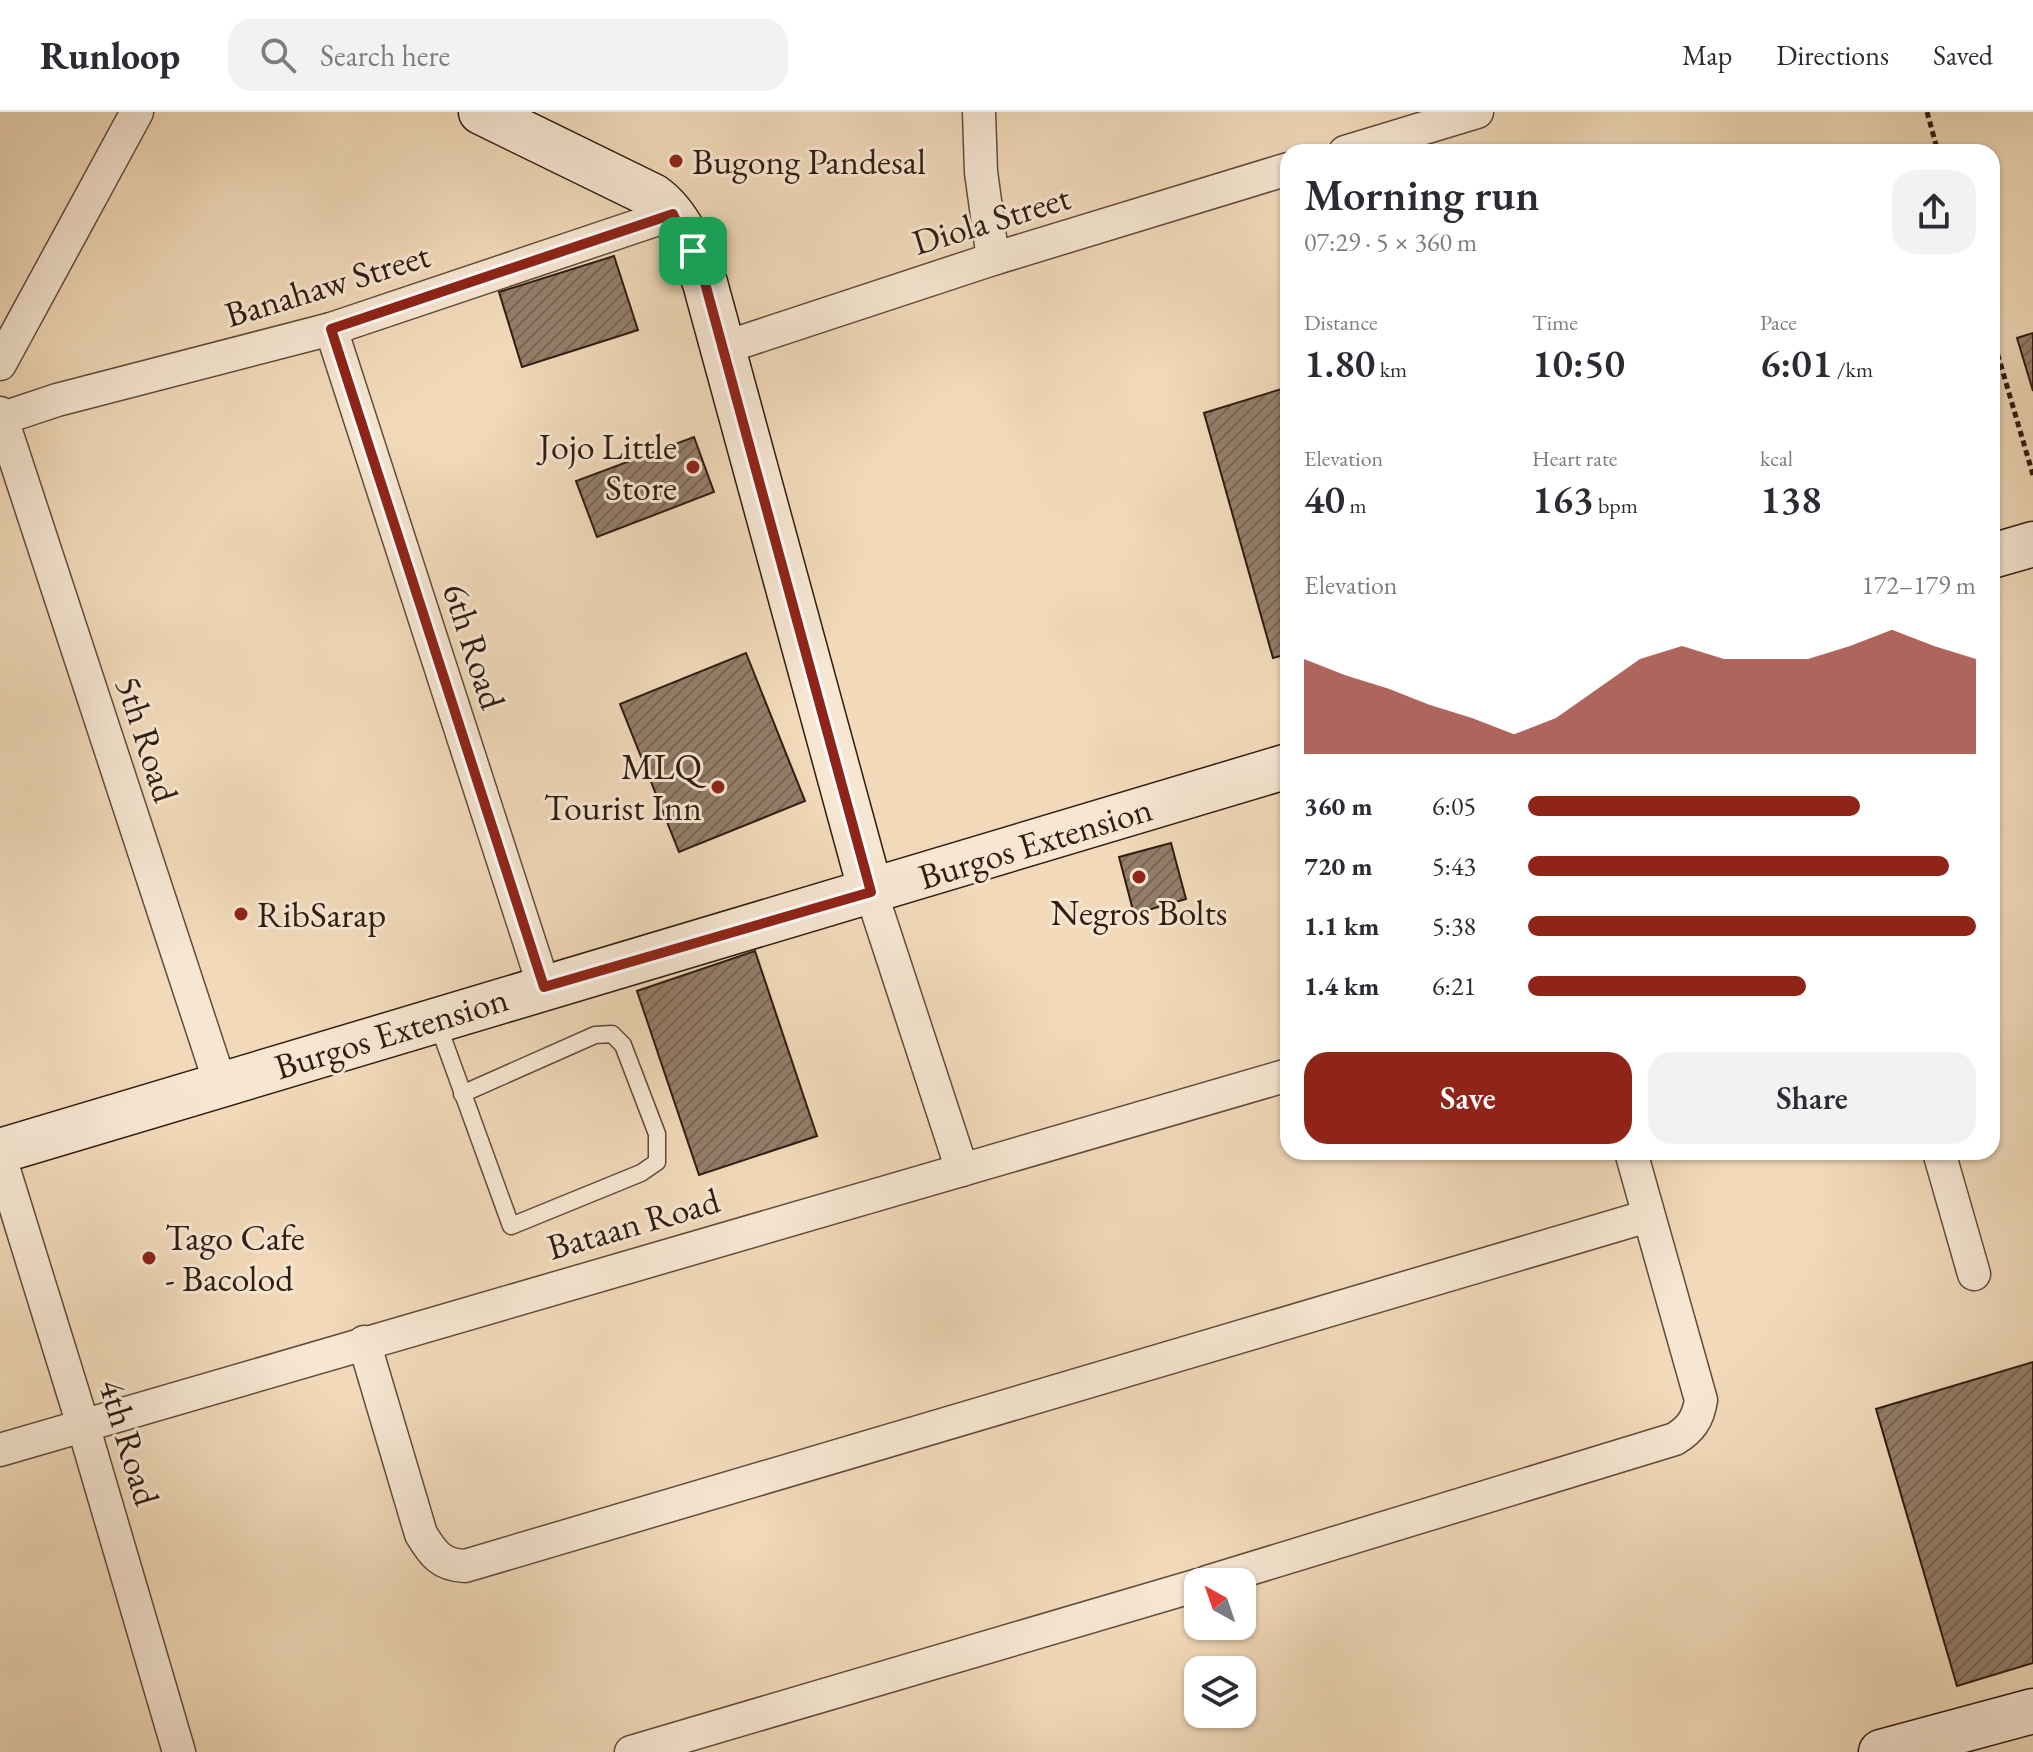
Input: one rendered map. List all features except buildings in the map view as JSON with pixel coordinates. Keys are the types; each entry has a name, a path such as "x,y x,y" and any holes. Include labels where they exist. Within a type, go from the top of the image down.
{"main road":[{"path":"481,112 653,196 673,214 705,283 720,349 871,892"},
{"name":"Burgos Extension","path":"0,1154 220,1083 1280,768"},
{"path":"1881,1752 2033,1711"}],"street":[{"path":"0,364 137,112"},
{"path":"979,112 981,172 993,259"},
{"path":"1371,144 1477,112"},
{"name":"Diola Street","path":"720,349 993,259 1280,171"},
{"name":"Banahaw Street","path":"0,419 57,400 331,329 673,214"},
{"name":"6th Road","path":"331,329 544,987"},
{"name":"5th Road","path":"0,413 220,1083"},
{"path":"871,892 962,1170"},
{"name":"Bataan Road","path":"0,1450 1280,1077"},
{"name":"4th Road","path":"0,1154 179,1752"},
{"path":"1253,1568 1675,1439 1694,1423 1701,1400 1633,1160"},
{"path":"1941,1160 1974,1274"},
{"path":"364,1342 421,1534 434,1555 448,1565 465,1566 1648,1216"},
{"path":"631,1752 1184,1589"}],"lane":[{"path":"436,1019 462,1094 511,1226 641,1173 657,1162 657,1134 623,1045 612,1034 595,1035 462,1094"}],"path":[{"path":"1927,112 1936,144"},
{"path":"2000,362 2033,475"}],"place":[{"name":"Bugong Pandesal","path":"676,161"},
{"name":"Jojo Little Store","path":"693,467"},
{"name":"MLQ Tourist Inn","path":"718,787"},
{"name":"Negros Bolts","path":"1139,877"},
{"name":"RibSarap","path":"241,914"},
{"name":"Tago Cafe - Bacolod","path":"149,1258"}],"route":[{"path":"673,214 693,251 705,283 720,349 871,892 544,987 331,329 673,214"}]}
